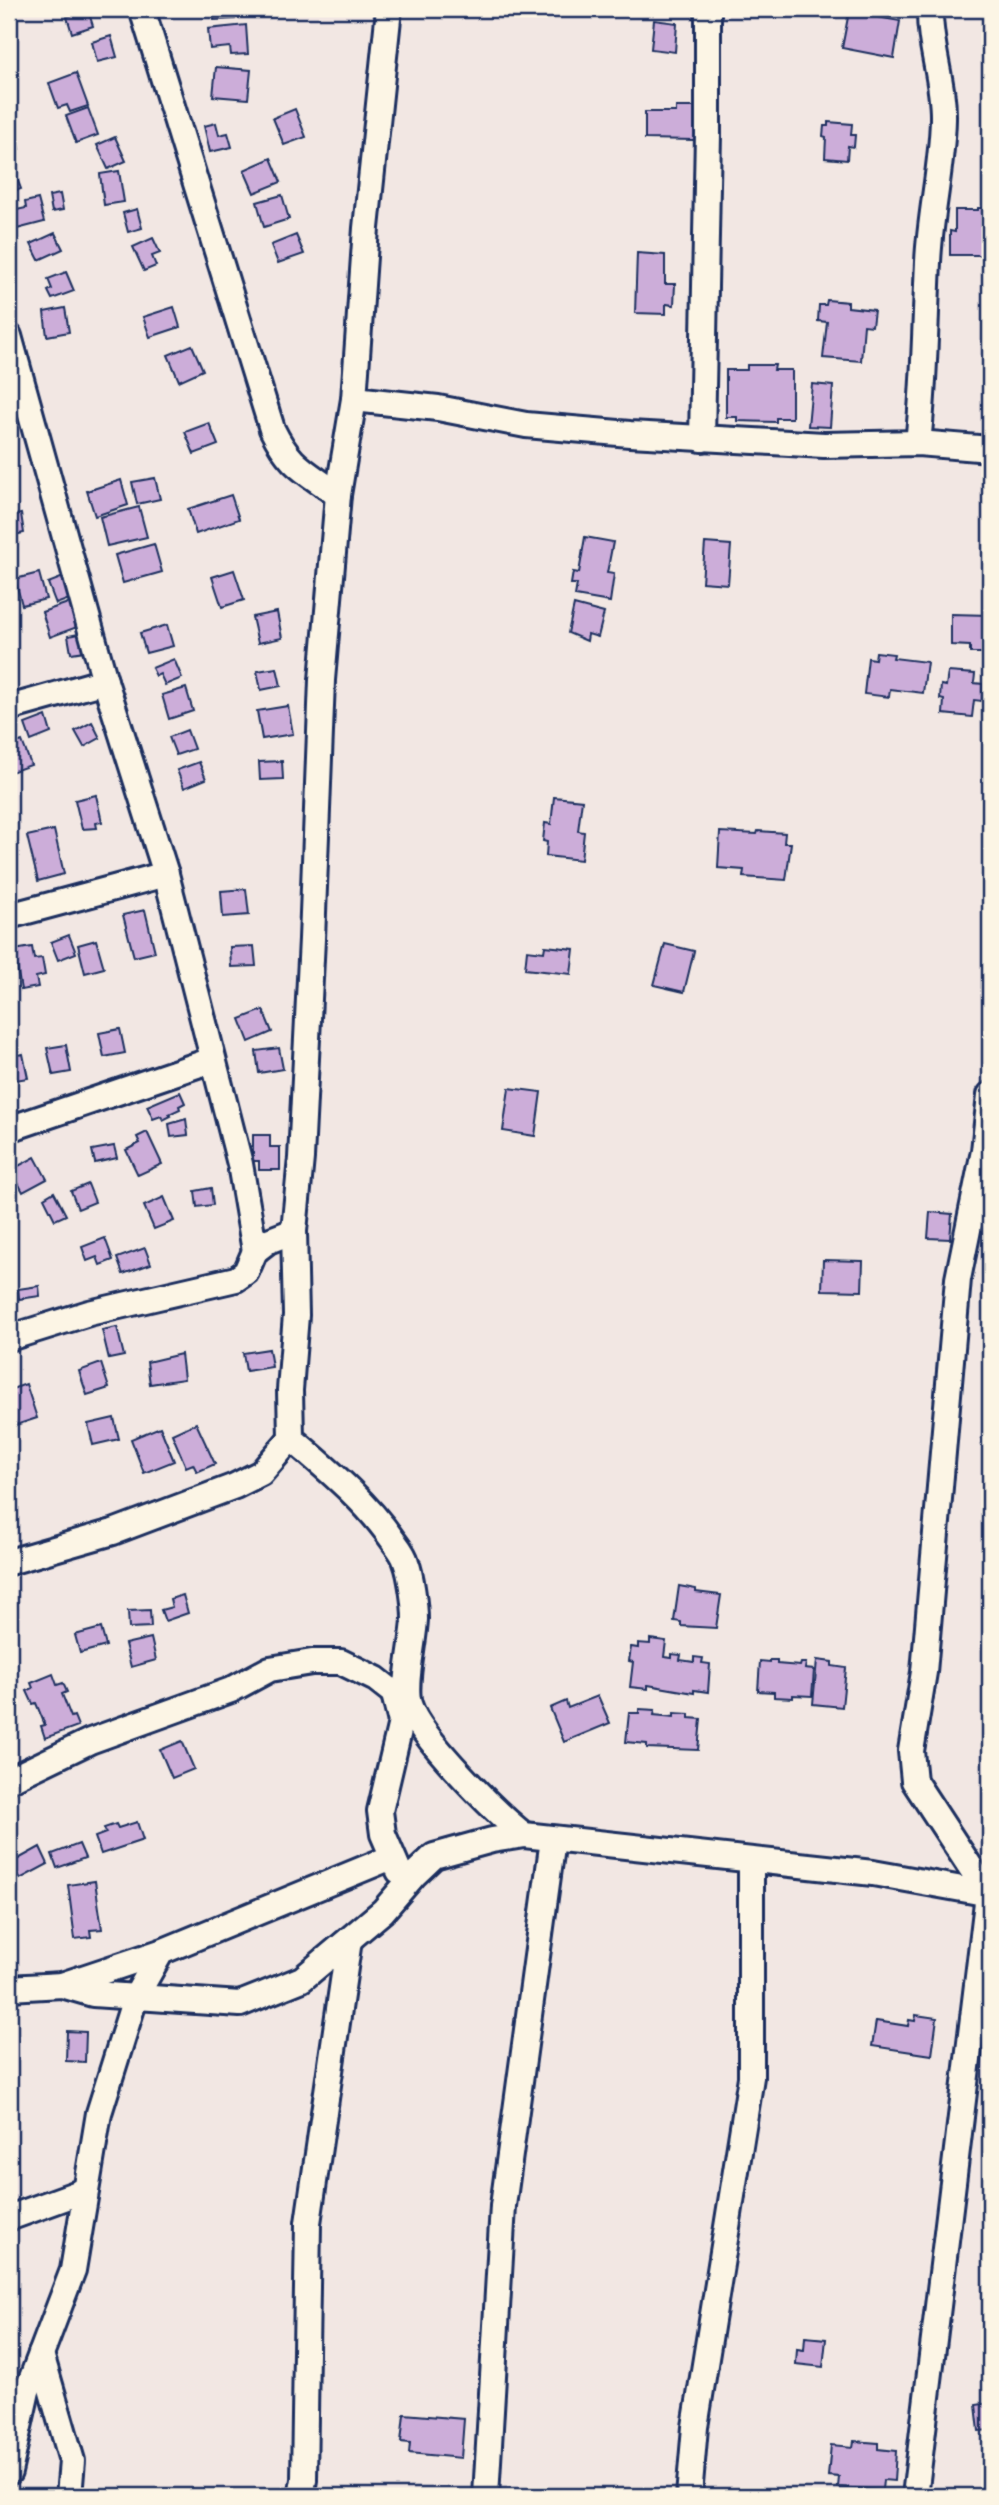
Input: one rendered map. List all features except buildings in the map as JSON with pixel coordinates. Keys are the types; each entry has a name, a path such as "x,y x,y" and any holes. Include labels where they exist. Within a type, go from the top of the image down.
{"street":[{"path":"142,9 272,429 282,451 298,468 338,495"},
{"path":"9,1562 113,1531 235,1486 261,1473 291,1438 290,1390 296,1315 294,1231 301,1158 322,680 338,495 354,399 366,228 389,9"},
{"path":"702,439 708,9"},
{"path":"918,443 925,390 928,261 943,118 930,9"},
{"path":"9,336 105,681 166,874 240,1164 255,1251 247,1272 236,1279 89,1313 9,1339"},
{"path":"354,399 439,408 526,425 702,439 824,445 918,443 990,449"},
{"path":"9,708 105,681"},
{"path":"9,916 166,874"},
{"path":"9,1129 212,1060"},
{"path":"915,2496 989,1894 914,1781 911,1751 924,1672 958,1279 984,1151 990,1095"},
{"path":"255,1251 268,1241 294,1231"},
{"path":"291,1438 344,1485 381,1523 406,1560 415,1617 408,1670 401,1698 401,1722 380,1811 383,1834 406,1884"},
{"path":"9,1780 90,1741 231,1690 270,1669 312,1662 341,1662 376,1679 401,1698 423,1729 476,1790 524,1835"},
{"path":"62,1985 93,1994 240,2004 302,1979 383,1911 435,1856 492,1840 524,1835 873,1873 989,1894"},
{"path":"486,2496 503,2206 553,1839"},
{"path":"9,1988 62,1985 161,1952 392,1857"},
{"path":"689,2496 695,2427 751,2077 751,1860"},
{"path":"301,2496 304,2480 308,2223 349,1941"},
{"path":"9,2472 27,2391 73,2270 99,2113 135,1998 161,1952"},
{"path":"9,2218 86,2190"},
{"path":"41,2354 72,2461 69,2496"}]}
